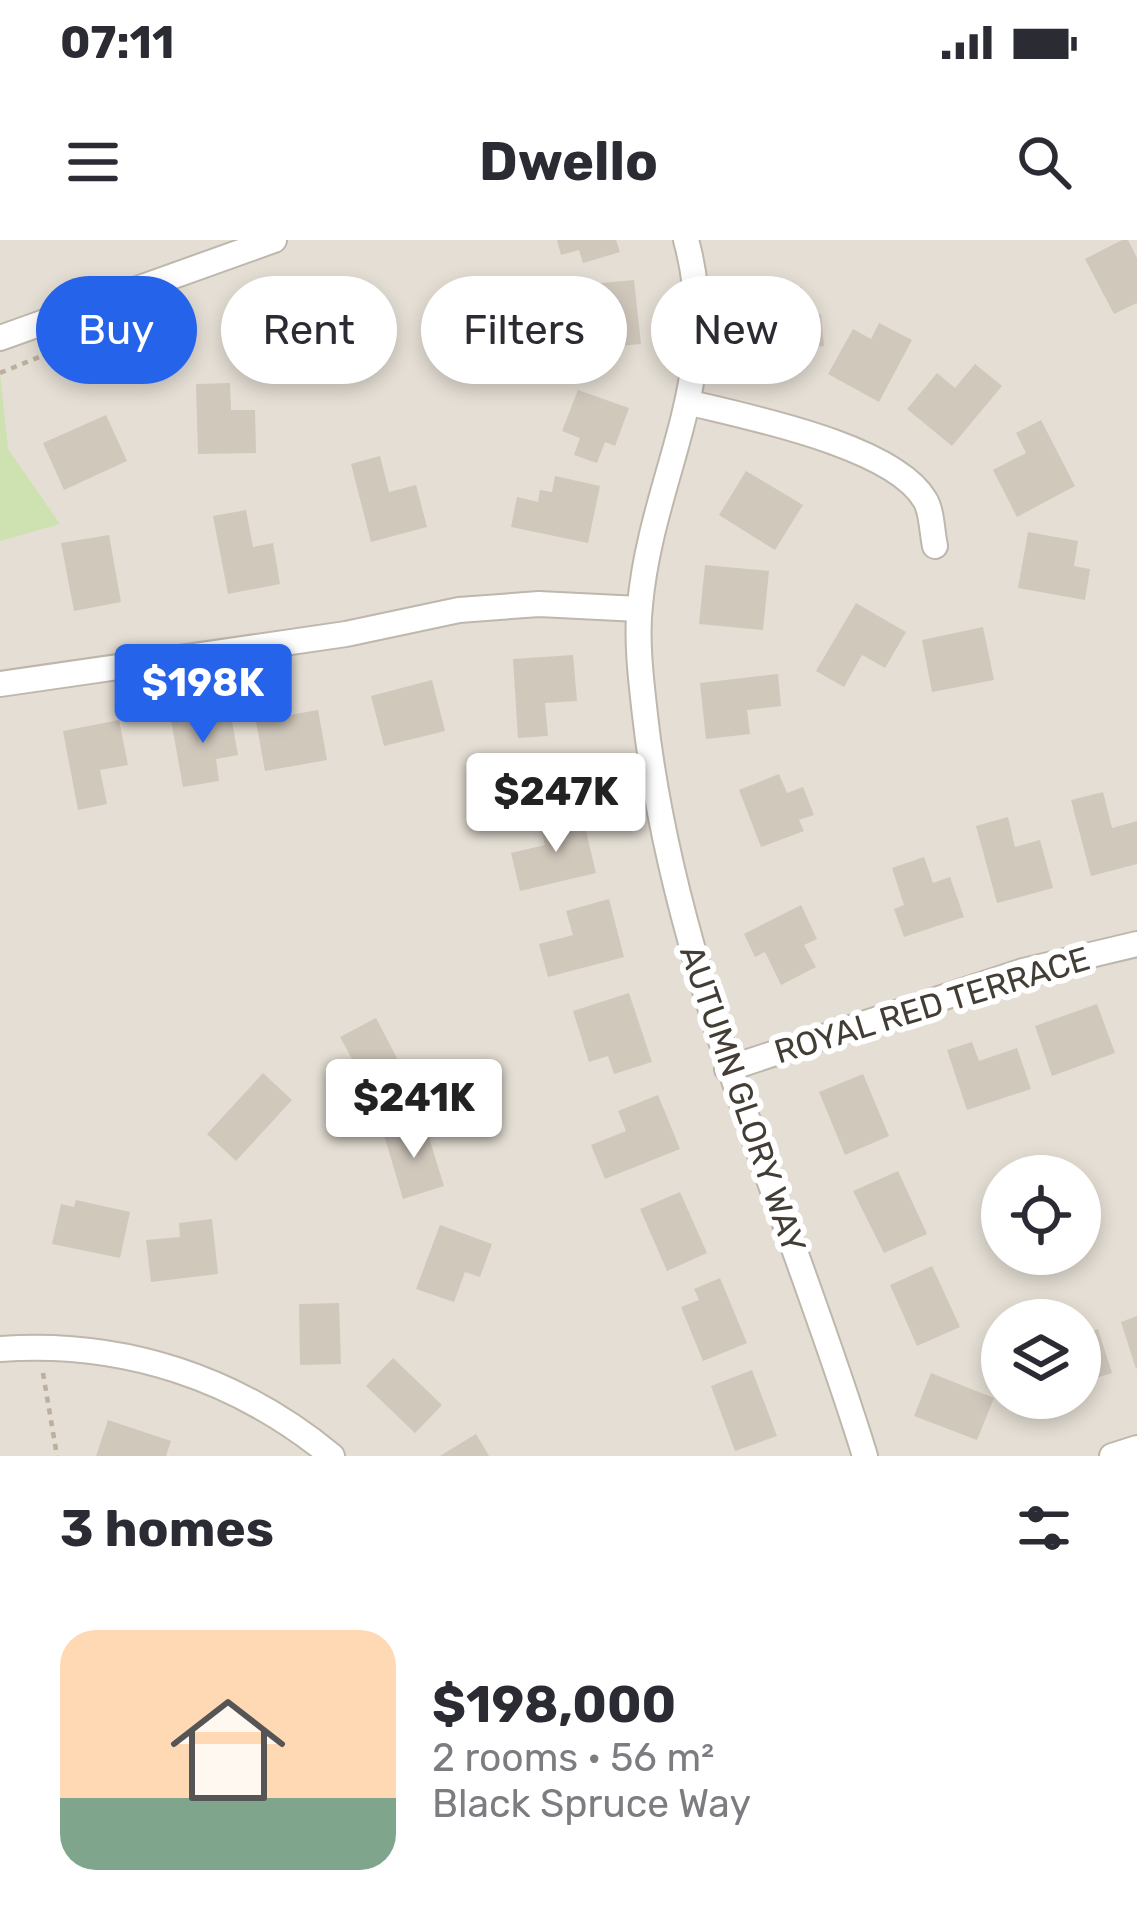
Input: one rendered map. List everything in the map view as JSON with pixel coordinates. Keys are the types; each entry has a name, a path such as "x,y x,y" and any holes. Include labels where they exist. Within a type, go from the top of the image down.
{"street":[{"path":"0,338 274,240"},
{"name":"AUTUMN GLORY WAY","path":"686,240 695,274 699,336 691,403 660,500 639,608 645,716 687,938 727,1069 865,1456"},
{"path":"691,403 811,431 893,472 925,499 935,546"},
{"path":"0,684 346,634 459,610 539,604 639,608"},
{"name":"ROYAL RED TERRACE","path":"727,1069 1023,971 1137,944"},
{"path":"0,1349 115,1353 215,1382 267,1409 332,1456"},
{"path":"1112,1456 1137,1448"}],"path":[{"path":"0,373 36,358"},
{"path":"42,1347 44,1393 57,1456"}],"shaded area":[{"path":"0,240 1137,240 1137,1456 0,1456"}],"green space":[{"path":"0,373 8,449 60,524 0,541"}],"building":[{"path":"557,240 616,240 620,252 583,263 579,250 561,255"},
{"path":"1128,240 1137,258 1137,303 1114,314 1085,259"},
{"path":"634,280 641,344 627,345 627,281"},
{"path":"879,323 912,340 879,402 828,374 853,329 871,339"},
{"path":"975,364 1002,386 952,446 907,409 937,373 955,388"},
{"path":"197,384 230,384 231,410 255,410 256,453 198,454"},
{"path":"578,390 629,408 615,446 605,442 597,463 574,455 580,438 562,431"},
{"path":"106,415 127,461 64,490 43,443"},
{"path":"1041,420 1075,486 1017,517 993,470 1026,453 1016,433"},
{"path":"380,456 389,492 416,485 427,527 371,542 351,464"},
{"path":"746,471 803,505 775,550 719,515"},
{"path":"555,476 600,486 588,543 511,527 517,497 538,502 540,490 552,492"},
{"path":"246,510 253,547 273,543 280,584 228,594 213,516"},
{"path":"1028,532 1078,541 1074,566 1090,569 1085,600 1018,588"},
{"path":"109,535 121,602 74,611 61,543"},
{"path":"705,565 769,571 763,630 699,624"},
{"path":"856,603 906,632 885,668 862,655 844,687 816,671"},
{"path":"983,627 994,680 932,692 922,640"},
{"path":"573,655 577,701 545,703 548,736 518,738 513,659"},
{"path":"778,674 781,706 747,710 750,734 706,739 700,683"},
{"path":"432,680 445,731 384,746 371,696"},
{"path":"230,710 238,755 216,759 219,781 183,787 171,720"},
{"path":"318,710 327,760 265,771 256,721"},
{"path":"119,720 128,765 100,770 107,804 78,810 63,731"},
{"path":"779,774 787,793 803,787 814,815 799,820 804,831 761,847 739,790"},
{"path":"1103,792 1112,828 1137,821 1137,864 1091,876 1071,800"},
{"path":"582,814 596,873 520,891 511,853 545,845 540,824"},
{"path":"1008,817 1015,847 1040,840 1053,888 997,903 976,826"},
{"path":"924,857 933,883 950,877 964,917 904,937 894,909 904,905 892,868"},
{"path":"609,899 624,957 548,977 539,944 573,935 566,911"},
{"path":"801,905 817,939 804,945 816,967 781,985 765,952 755,957 744,934"},
{"path":"629,993 652,1062 614,1074 608,1056 589,1062 573,1011"},
{"path":"1097,1004 1115,1053 1052,1076 1035,1026"},
{"path":"376,1018 410,1083 375,1101 340,1037"},
{"path":"972,1042 979,1061 1017,1048 1031,1089 967,1110 947,1050"},
{"path":"263,1073 292,1100 236,1161 207,1134"},
{"path":"863,1074 889,1136 845,1155 819,1092"},
{"path":"658,1095 680,1149 605,1179 591,1145 626,1131 618,1111"},
{"path":"424,1122 444,1186 403,1199 384,1135"},
{"path":"898,1171 927,1234 884,1253 853,1191"},
{"path":"680,1192 707,1253 667,1271 640,1209"},
{"path":"76,1200 130,1212 120,1258 52,1244 61,1204 74,1207"},
{"path":"212,1219 218,1274 151,1282 146,1240 180,1237 179,1223"},
{"path":"440,1225 492,1244 480,1277 465,1272 454,1302 416,1289"},
{"path":"932,1266 960,1327 917,1346 890,1285"},
{"path":"720,1278 747,1343 703,1361 681,1307 699,1300 694,1289"},
{"path":"339,1303 341,1364 300,1365 299,1304"},
{"path":"1137,1316 1137,1368 1136,1369 1121,1322"},
{"path":"1101,1338 1112,1373 1101,1376"},
{"path":"393,1358 442,1405 415,1433 366,1386"},
{"path":"752,1370 777,1436 735,1451 711,1386"},
{"path":"931,1373 981,1393 981,1419 986,1419 977,1440 914,1416"},
{"path":"108,1420 171,1441 166,1456 96,1456"},
{"path":"476,1434 489,1456 440,1456"}]}
